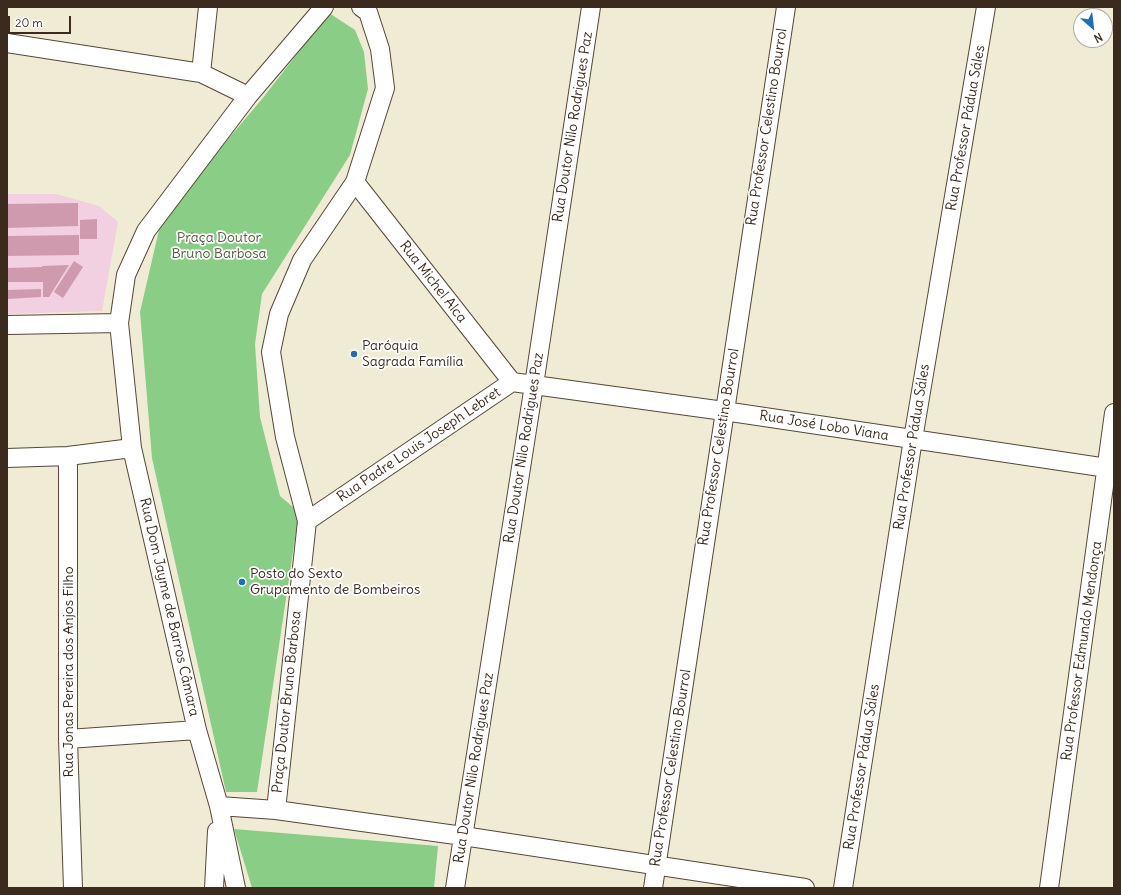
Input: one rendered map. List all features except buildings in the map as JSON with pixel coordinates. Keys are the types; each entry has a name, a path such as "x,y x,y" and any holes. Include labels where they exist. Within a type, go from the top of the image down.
{"street":[{"path":"201,73 208,7"},
{"name":"Rua Dom Jayme de Barros Câmara","path":"236,888 219,806 197,730 132,448 119,323 126,275 146,231 248,96 324,7"},
{"name":"Rua Doutor Nilo Rodrigues Paz","path":"455,888 534,386 591,7"},
{"name":"Rua Professor Celestino Bourrol","path":"653,888 786,7"},
{"name":"Rua Professor Pádua Sáles","path":"843,888 913,439 986,7"},
{"name":"Praça Doutor Bruno Barbosa","path":"276,810 307,521 285,437 271,352 279,314 302,260 355,182 385,88 380,49 371,9"},
{"path":"7,43 201,73 248,96"},
{"name":"Rua Michel Alca","path":"355,182 512,382"},
{"path":"7,325 119,323"},
{"name":"Rua Padre Louis Joseph Lebret","path":"307,521 512,382 534,386"},
{"name":"Rua José Lobo Viana","path":"534,386 724,411 1110,469"},
{"name":"Rua Professor Edmundo Mendonça","path":"1049,888 1110,469 1114,414"},
{"path":"7,458 68,456 132,448"},
{"name":"Rua Jonas Pereira dos Anjos Filho","path":"68,456 68,739 73,888"},
{"path":"68,739 197,730"},
{"path":"214,888 219,806 276,810 463,836 805,888"}],"shaded area":[{"path":"7,194 56,194 99,206 118,222 102,311 7,314"}],"green space":[{"name":"Praça Doutor Bruno Barbosa","path":"329,13 355,30 364,52 368,89 350,155 262,294 255,344 260,417 280,496 299,512 257,792 226,792 152,458 140,312 162,217 262,99"},
{"path":"234,829 438,846 434,888 252,888"}],"place":[{"name":"Paróquia Sagrada Família","path":"354,354"},
{"name":"Posto do Sexto Grupamento de Bombeiros","path":"242,582"}]}
